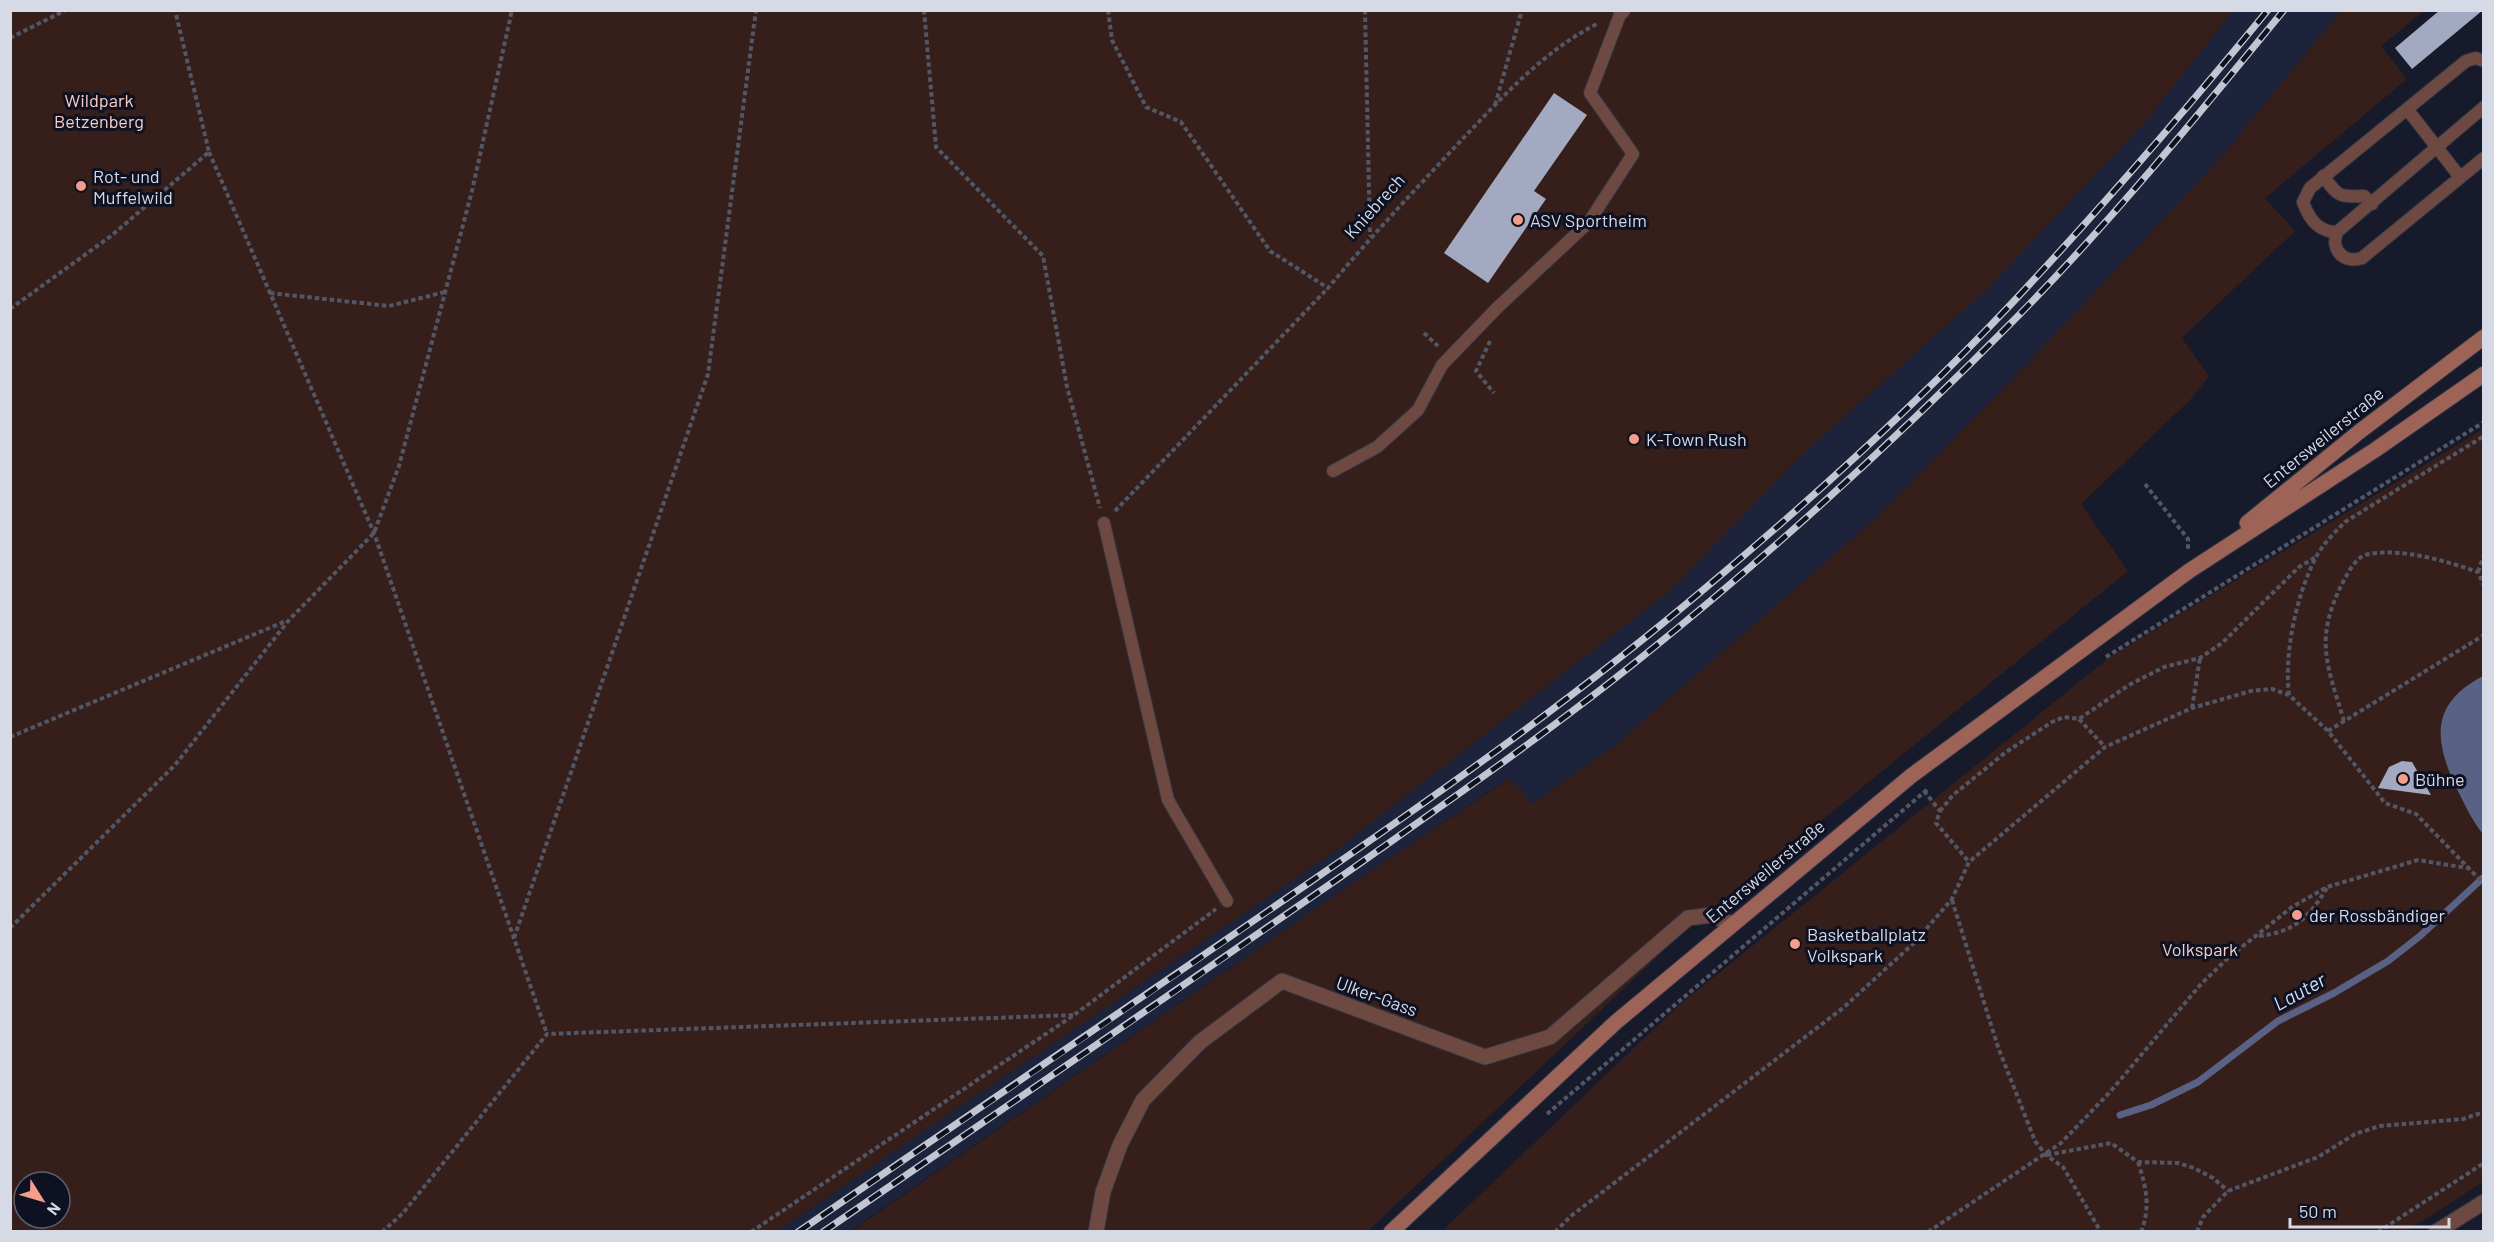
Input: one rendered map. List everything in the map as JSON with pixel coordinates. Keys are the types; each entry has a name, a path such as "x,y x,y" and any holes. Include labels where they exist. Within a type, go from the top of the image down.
{"main road":[{"name":"Entersweilerstraße","path":"1391,1232 1617,1022 1911,776 2189,571 2358,432 2484,337"},
{"name":"Entersweilerstraße","path":"2189,571 2375,450 2484,374"}],"street":[{"name":"Ulker-Gass","path":"1096,1232 1103,1192 1120,1145 1143,1100 1200,1042 1282,981 1485,1057 1550,1037 1688,918 1712,915 1732,924"},
{"path":"2436,1232 2484,1202"}],"lane":[{"path":"1334,471 1377,447 1418,410 1442,365 1497,308 1588,222 1633,154 1590,93 1622,11"},
{"path":"2337,232 2327,232 2307,214 2303,202 2310,188 2466,61 2476,58 2484,61"},
{"path":"2484,107 2337,232 2334,240 2337,250 2344,258 2352,261 2362,258 2484,158"},
{"path":"2407,109 2460,177"},
{"path":"2323,176 2336,193 2345,198 2364,196 2372,204"},
{"path":"1104,523 1168,800 1227,901"}],"path":[{"path":"10,38 66,10"},
{"path":"175,10 208,152 374,533 547,1034"},
{"path":"10,928 175,765 289,620 374,533 399,466 472,191 512,10"},
{"path":"514,938 708,374 756,10"},
{"path":"924,10 936,147 1043,256 1067,387 1104,523"},
{"path":"1108,10 1112,40 1146,107 1181,122 1270,251 1328,288"},
{"path":"1365,10 1370,237"},
{"path":"1494,106 1522,10"},
{"name":"Kniebrech","path":"1104,523 1328,288 1370,237 1494,106 1571,37 1622,11"},
{"path":"10,309 111,236 208,152"},
{"path":"270,293 389,306 445,291"},
{"path":"1494,393 1476,371 1498,323 1497,308"},
{"path":"2104,658 2484,422"},
{"path":"2289,695 2287,679 2296,608 2316,557 2345,522 2484,436"},
{"path":"2145,484 2188,539 2189,571"},
{"path":"2344,721 2325,659 2325,630 2333,601 2356,561 2367,554 2400,553 2478,572"},
{"path":"2484,555 2478,572 2484,586"},
{"path":"1969,862 1936,823 1940,811 1953,795 2006,752 2052,722 2064,717 2079,718 2129,685 2164,667 2200,658 2222,643 2298,567 2316,557"},
{"path":"10,737 289,620"},
{"path":"2328,731 2484,635"},
{"path":"2192,708 2200,658"},
{"path":"1555,1232 1571,1216 1843,1008 1915,942 1952,899 1969,862 2105,747 2192,708 2251,691 2272,689 2289,695 2328,731 2385,803 2416,814 2484,884"},
{"path":"2079,718 2105,747"},
{"path":"1543,1117 1933,784"},
{"path":"1924,791 1940,811"},
{"path":"1929,1232 1942,1220 2046,1155 2110,1092 2201,984 2228,958 2292,907 2327,887 2418,860 2468,868"},
{"path":"2257,936 2271,935 2297,925 2311,914 2327,887"},
{"path":"1952,899 1998,1047 2035,1141 2046,1155 2063,1167 2101,1232"},
{"path":"751,1232 1074,1015 1227,901"},
{"path":"382,1232 403,1213 547,1034 1074,1015"},
{"path":"2197,1232 2203,1217 2228,1191 2318,1157 2355,1134 2380,1126 2463,1119 2484,1112"},
{"path":"2046,1155 2111,1143 2138,1162 2178,1163 2194,1168 2214,1178 2228,1191"},
{"path":"2138,1162 2146,1186 2148,1209 2141,1232"},
{"path":"2378,1232 2484,1163"}],"shaded area":[{"path":"2233,11 2341,11 2217,162 2034,357 1876,518 1617,744 1532,804 1509,778 1353,883 850,1231 776,1232 1331,854 1667,593 1806,451 1986,290 2148,119"},
{"path":"2483,676 2483,834 2471,817 2455,785 2443,752 2441,737 2446,710 2454,698 2466,686"}],"green space":[{"name":"Wildpark Betzenberg","path":"10,11 2233,11 2148,119 1986,290 1806,451 1667,593 1331,854 776,1232 11,1231"},
{"path":"2341,11 2424,11 2381,46 2407,79 2265,198 2295,231 2182,338 2209,376 2190,400 2081,504 2128,571 1675,940 1368,1231 850,1232 1353,883 1510,778 1532,804 1617,744 1876,518 2034,357 2217,162"},
{"name":"Volkspark","path":"2483,429 2483,1182 2406,1232 1441,1232 1678,1006 2110,657"}],"building":[{"path":"2440,10 2483,10 2412,69 2395,48"},
{"path":"1554,93 1587,115 1534,191 1546,199 1488,283 1444,253"},
{"name":"Bühne","path":"2402,761 2412,762 2431,795 2378,788 2389,767"}],"waterway":[{"name":"Lauter","path":"2120,1115 2151,1105 2198,1082 2278,1021 2334,993 2388,961 2420,936 2484,877"}],"railway":[{"path":"798,1232 1352,853 1556,707 1655,630 1784,521 1940,377 2047,266 2175,121 2268,10"},
{"path":"823,1232 1454,797 1568,715 1691,617 1835,492 2019,315 2122,204 2284,10"}],"place":[{"name":"Rot- und Muffelwild","path":"81,186"},
{"name":"ASV Sportheim","path":"1518,220"},
{"name":"K-Town Rush","path":"1634,439"},
{"name":"Bühne","path":"2403,779"},
{"name":"der Rossbändiger","path":"2297,915"},
{"name":"Basketballplatz Volkspark","path":"1795,944"}]}
